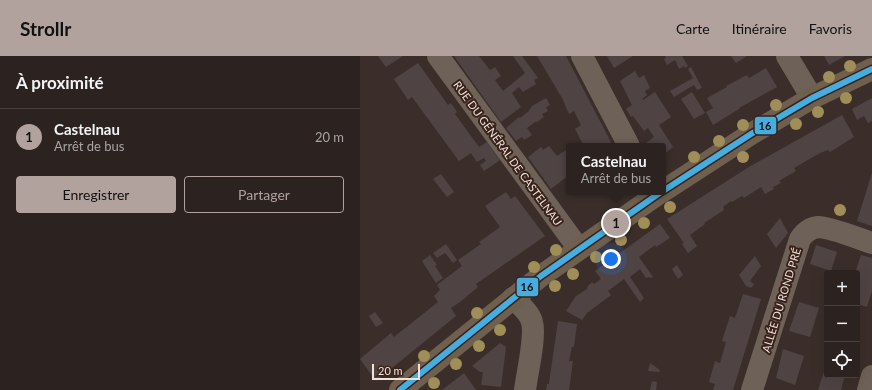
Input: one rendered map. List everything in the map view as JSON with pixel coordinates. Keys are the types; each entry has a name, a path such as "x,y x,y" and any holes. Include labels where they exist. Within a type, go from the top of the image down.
{"main road":[{"path":"666,188 751,134 812,98 872,69"},
{"path":"400,390 541,276 655,195"}],"street":[{"name":"RUE DU GÉNÉRAL DE CASTELNAU","path":"438,56 579,249"},
{"path":"582,56 627,143"},
{"path":"787,56 812,98"},
{"name":"ALLÉE DU ROND PRÉ","path":"752,390 800,239 803,234 808,230 818,227 872,243"},
{"path":"514,298 532,321 533,331 525,390"},
{"path":"868,390 872,376"}],"building":[{"path":"378,56 403,56 386,67"},
{"path":"454,56 479,56 490,70 495,67 501,76 495,80 503,91 525,73 513,56 522,56 538,78 534,80 536,84 523,92 519,87 512,93 521,107 501,122"},
{"path":"537,56 566,56 611,143 582,143 575,129 581,125 574,111 569,114 562,98"},
{"path":"607,56 633,56 614,68"},
{"path":"665,56 682,56 688,66 685,68 684,66 679,69 675,60 667,65 664,59 666,58"},
{"path":"731,56 747,56 736,63"},
{"path":"824,56 845,56 829,65"},
{"path":"418,63 448,105 451,103 457,112 455,114 479,147 487,142 500,160 484,171 480,165 486,161 484,158 477,162 471,153 459,161 412,97 408,100 394,79"},
{"path":"691,67 702,88 697,90 694,85 674,97 670,91 693,78 688,69"},
{"path":"766,68 777,87 739,108 713,125 706,112 713,108 707,98 747,75 749,78"},
{"path":"635,71 639,78 644,75 650,88 645,91 647,95 642,99 643,100 655,92 671,117 659,125 673,147 666,153 666,143 646,143 654,137 648,128 644,131 626,109 632,105 620,81"},
{"path":"692,92 705,113 694,119 681,99"},
{"path":"546,98 550,105 546,107 548,111 542,114 544,117 527,128 532,135 524,140 522,137 516,141 506,128 519,117 520,118 528,112 532,106"},
{"path":"872,98 872,121 868,123 864,116 857,120 852,109"},
{"path":"842,115 854,137 830,152 828,150 820,153 794,168 796,171 779,181 781,183 773,187 774,189 765,194 761,187 744,198 742,196 732,202 731,201 723,207 724,210 704,223 705,224 690,235 697,246 688,253 682,244 684,243 667,219 749,167"},
{"path":"549,146 557,156 566,150 566,177 551,189 528,157 541,147 543,150"},
{"path":"872,173 872,226 857,221"},
{"path":"441,174 454,192 447,197 433,179"},
{"path":"506,192 511,199 515,196 545,236 476,284 478,287 451,308 456,316 376,381 360,359 391,333 394,337 438,302 434,296 440,290 437,285 462,266 458,260 481,244 479,242 500,227 485,206"},
{"path":"780,218 788,233 776,248 767,234"},
{"path":"660,224 670,238 656,247 655,245 639,257 653,277 646,278 640,269 630,277 644,298 640,302 624,279 608,291 611,295 587,313 582,320 566,311 576,296 587,289 592,282 594,284 601,279 595,271"},
{"path":"446,244 457,260 453,263 445,253 437,258 433,253"},
{"path":"816,245 837,252 831,270 810,264"},
{"path":"430,255 443,278 436,283 422,261"},
{"path":"861,255 872,258 872,291 867,307 860,305 860,270 856,270"},
{"path":"755,256 761,266 750,281 754,284 751,288 746,286 739,275"},
{"path":"677,265 683,275 678,279 672,269"},
{"path":"743,294 761,299 733,390 713,390 715,384 709,382 715,361 720,363 726,342 722,341 730,316 735,318"},
{"path":"799,302 819,308 810,337 789,331"},
{"path":"375,312 383,323 376,327 369,316"},
{"path":"558,321 577,324 574,347 572,347 569,361 573,361 569,390 546,390 547,384 549,384"},
{"path":"500,343 506,347 501,387 481,385 483,372 480,372 472,366"},
{"path":"783,349 804,356 795,385 776,378"},
{"path":"650,363 660,370 659,372 648,371"},
{"path":"824,371 824,378 844,378 841,390 818,390"},
{"path":"464,373 476,390 442,390 446,387"},
{"path":"652,381 657,382 656,390 650,390"}],"transit line":[{"name":"16","path":"666,189 751,134 812,98 872,69"},
{"name":"16","path":"400,390 541,276 657,195"}],"place":[{"name":"Castelnau","path":"616,223"}]}
